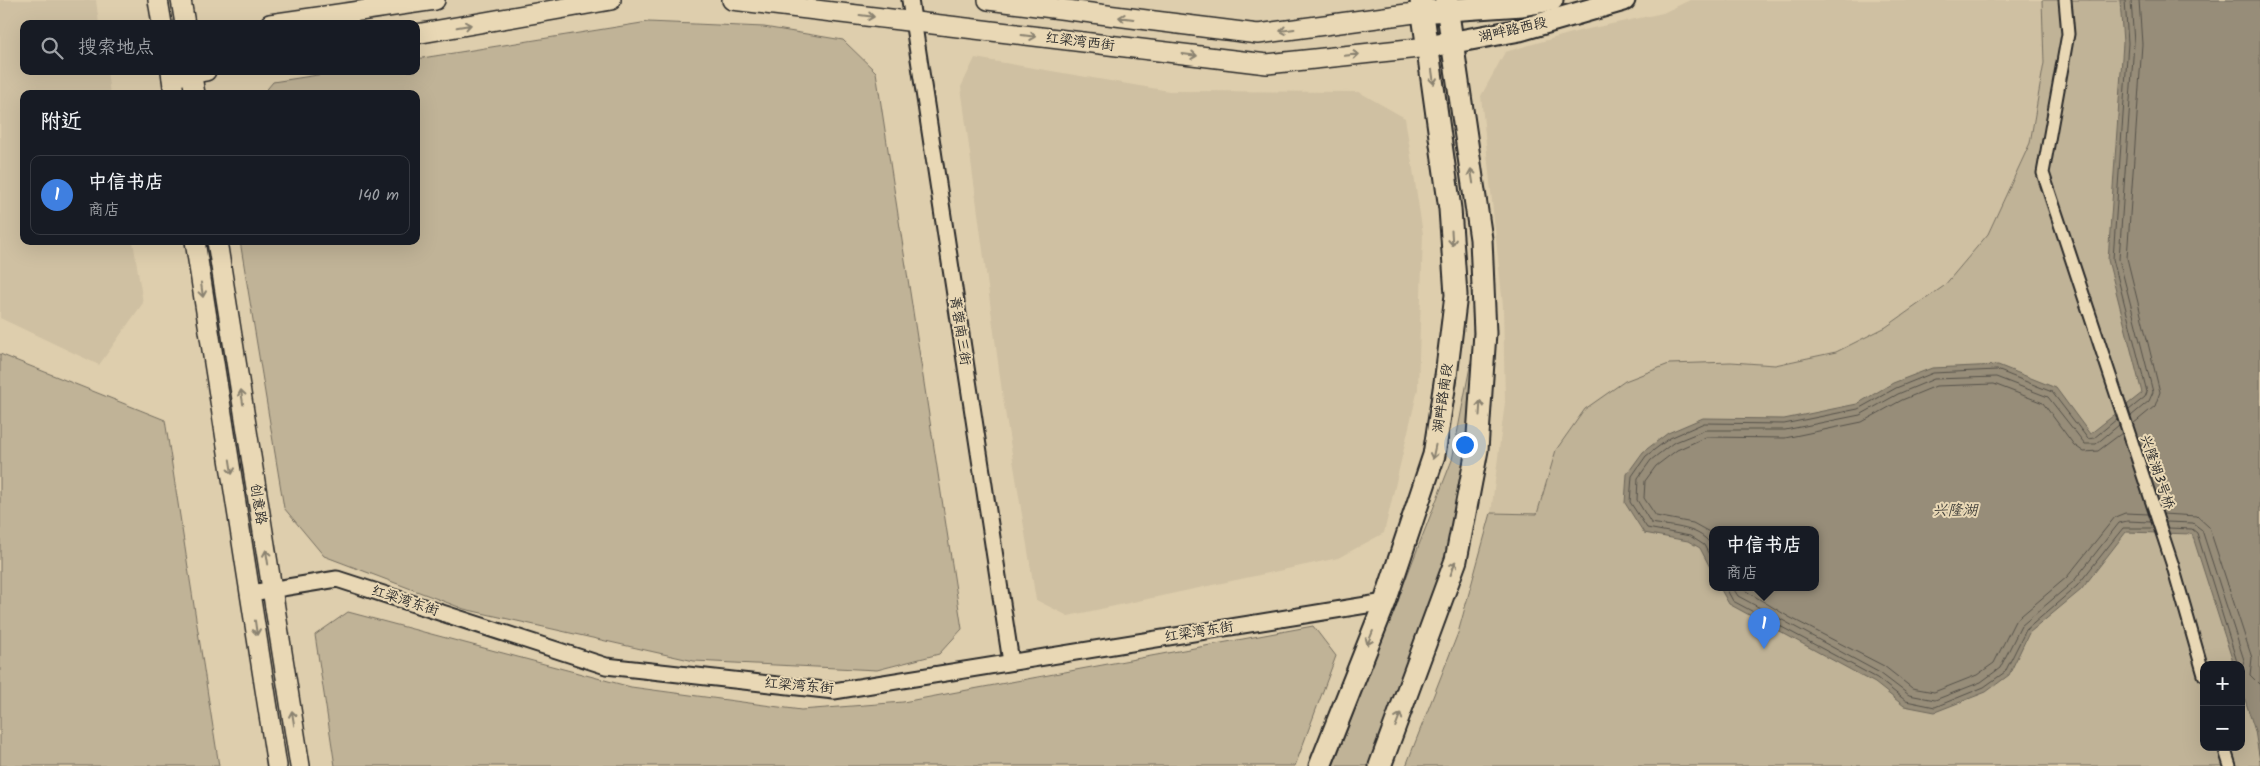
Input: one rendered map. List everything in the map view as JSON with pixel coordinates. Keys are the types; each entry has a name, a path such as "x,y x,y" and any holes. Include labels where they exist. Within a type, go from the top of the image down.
{"main road":[{"name":"湖畔路西段","path":"1422,6 1522,6 1552,0"},
{"name":"湖畔路西段","path":"1428,47 1520,30 1624,0"},
{"path":"1380,766 1456,560 1477,450 1485,333 1481,239 1446,5"},
{"name":"湖畔路南段","path":"1320,766 1385,602 1434,455 1456,295 1450,209 1422,6"}],"street":[{"path":"158,0 161,20"},
{"path":"181,0 184,20"},
{"path":"298,20 436,0"},
{"path":"420,33 611,0"},
{"name":"红梁湾西街","path":"732,0 1267,64 1428,47"},
{"name":"菁蓉南三街","path":"910,0 1011,662"},
{"path":"988,0 1258,34 1422,6"},
{"name":"兴隆湖3号桥","path":"2065,0 2068,34 2043,173 2114,392 2172,562 2200,661"},
{"path":"172,81 188,75"},
{"path":"195,90 196,75"},
{"name":"创意路","path":"196,245 277,766"},
{"name":"创意路","path":"219,245 300,766"},
{"name":"红梁湾东街","path":"251,593 337,579 606,666 834,691 1385,602"},
{"path":"2225,751 2230,766"}],"shaded area":[{"path":"0,0 96,0 98,20 20,20 20,75 108,75 109,90 20,90 20,245 134,245 143,303 99,365 0,318"},
{"path":"1690,0 2042,0 2044,63 2030,143 1988,234 1944,286 1886,327 1836,352 1775,365 1731,362 1585,409 1556,450 1537,514 1491,513 1505,402 1503,306 1481,96 1505,52 1579,31 1663,13"},
{"path":"2042,0 2260,0 2260,766 1406,766 1458,633 1491,513 1537,514 1556,450 1585,409 1625,381 1669,364 1731,362 1775,365 1836,352 1886,327 1944,286 1988,234 2030,143 2044,63"},
{"path":"648,22 764,27 843,40 876,72 962,629 939,654 877,670 694,661 464,609 324,556 284,508 241,245 420,245 420,90 266,90 273,82 318,75 420,75 420,58"},
{"path":"975,58 1169,91 1359,92 1405,118 1423,234 1418,389 1384,533 1338,558 1068,616 1036,600 1003,399 961,87"},
{"path":"1477,260 1479,357 1469,449 1451,548 1374,766 1333,766 1452,460 1472,356"},
{"path":"0,354 165,420 219,766 0,766"},
{"path":"348,612 631,687 801,710 903,702 1313,626 1336,656 1295,766 335,766 315,635"}],"water":[{"name":"兴隆湖","path":"2120,0 2260,0 2260,761 2255,731 2245,700 2245,661 2233,661 2192,534 2126,532 2081,590 2029,633 2009,675 1986,692 1935,712 1904,706 1875,683 1729,604 1722,591 1819,591 1819,526 1709,526 1709,565 1700,548 1688,541 1644,533 1625,503 1627,474 1643,452 1668,433 1703,418 1784,419 1857,404 1893,383 1932,368 1998,365 2056,388 2090,434 2142,393 2108,260 2123,43"}],"place":[{"name":"中信书店","path":"1764,649"}]}
